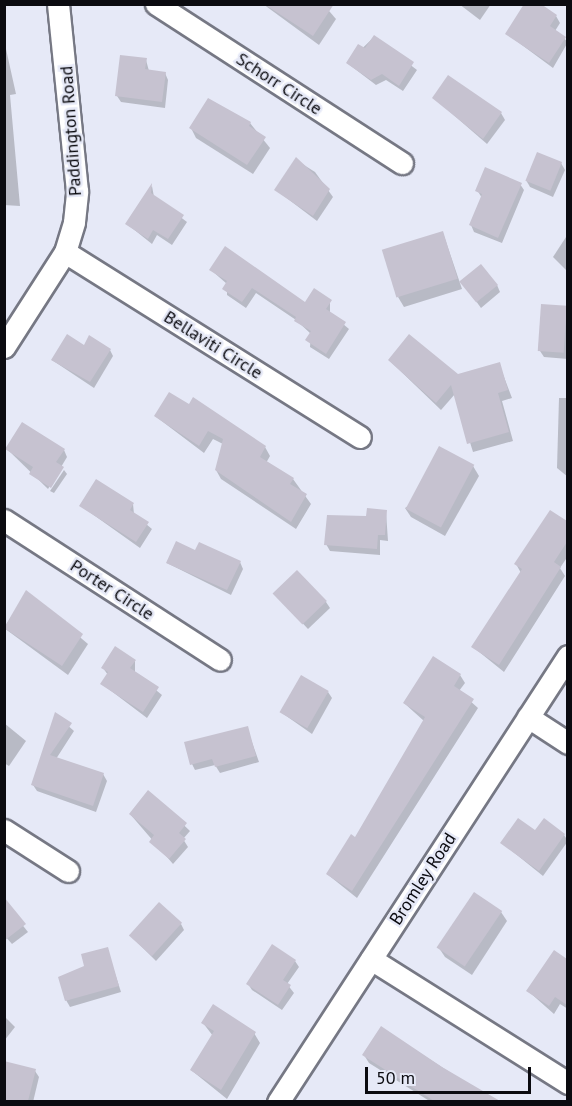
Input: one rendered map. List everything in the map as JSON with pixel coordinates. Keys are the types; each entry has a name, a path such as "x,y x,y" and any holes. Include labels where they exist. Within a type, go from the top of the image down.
{"street":[{"name":"Paddington Road","path":"4,347 65,252 78,192 58,4"},
{"name":"Schorr Circle","path":"156,4 402,163"},
{"name":"Bellaviti Circle","path":"65,252 360,437"},
{"name":"Porter Circle","path":"4,520 220,660"},
{"name":"Bromley Road","path":"279,1101 567,656"},
{"path":"528,717 567,743"},
{"path":"4,830 68,871"},
{"path":"371,959 567,1083"}],"building":[{"path":"264,4 334,4 313,36"},
{"path":"524,4 541,4 557,15 550,26 566,37 549,63 505,34"},
{"path":"374,35 414,62 399,86 382,74 371,80 346,63 358,44 365,48"},
{"path":"120,55 147,58 145,69 166,72 162,102 115,96"},
{"path":"448,75 502,112 483,139 432,98"},
{"path":"208,98 251,122 249,126 266,137 247,165 189,128"},
{"path":"537,152 562,162 550,191 525,181"},
{"path":"296,157 330,189 313,216 274,190"},
{"path":"485,167 522,183 498,238 469,225 482,194 475,191"},
{"path":"152,183 151,193 184,215 168,239 153,230 148,239 125,224"},
{"path":"443,231 458,279 396,298 382,250"},
{"path":"225,246 305,302 314,288 332,300 326,309 346,322 326,354 305,340 311,331 294,321 296,317 252,288 242,302 222,289 227,281 209,270"},
{"path":"481,264 498,285 476,303 459,282"},
{"path":"541,304 567,306 564,353 538,351"},
{"path":"67,334 84,345 89,335 111,349 90,382 51,360"},
{"path":"409,334 458,374 500,362 508,390 498,393 509,432 467,444 451,385 436,403 388,360"},
{"path":"169,392 189,404 193,397 266,446 260,457 294,478 290,484 307,494 291,522 215,470 223,439 208,431 199,446 154,416"},
{"path":"22,422 65,449 56,462 64,467 51,488 29,474 33,467 5,449"},
{"path":"439,446 474,465 441,527 406,509"},
{"path":"96,479 134,503 130,510 149,522 136,542 79,506"},
{"path":"367,508 387,510 385,535 378,535 377,549 324,545 327,515 366,516"},
{"path":"550,510 567,521 567,542 554,562 561,567 499,665 471,647 522,569 514,564"},
{"path":"176,541 195,550 199,542 241,561 227,590 166,563"},
{"path":"297,570 327,601 302,625 273,594"},
{"path":"26,590 83,634 62,666 4,628"},
{"path":"115,646 136,660 130,668 159,687 143,712 100,684 108,672 101,668"},
{"path":"433,656 461,674 454,686 474,699 352,891 326,874 351,834 355,837 425,717 403,703"},
{"path":"301,675 329,691 307,728 280,712"},
{"path":"55,712 72,723 50,755 104,773 93,806 31,785"},
{"path":"248,726 256,756 215,767 212,759 190,765 184,742"},
{"path":"148,790 187,823 179,833 186,839 169,859 149,842 154,835 129,814"},
{"path":"518,818 535,830 544,818 565,834 539,871 500,843"},
{"path":"474,892 502,911 465,967 437,948"},
{"path":"4,897 26,924 4,941"},
{"path":"159,902 182,923 152,956 129,935"},
{"path":"272,944 296,960 283,980 291,985 278,1005 246,984"},
{"path":"108,947 119,986 65,1001 58,977 84,966 81,954"},
{"path":"554,950 567,959 567,1005 555,997 549,1006 526,991"},
{"path":"213,1004 256,1032 221,1090 190,1070 214,1031 201,1023"},
{"path":"381,1026 442,1067 500,1101 434,1101 362,1055"},
{"path":"4,1061 36,1069 28,1101 4,1101"}]}
